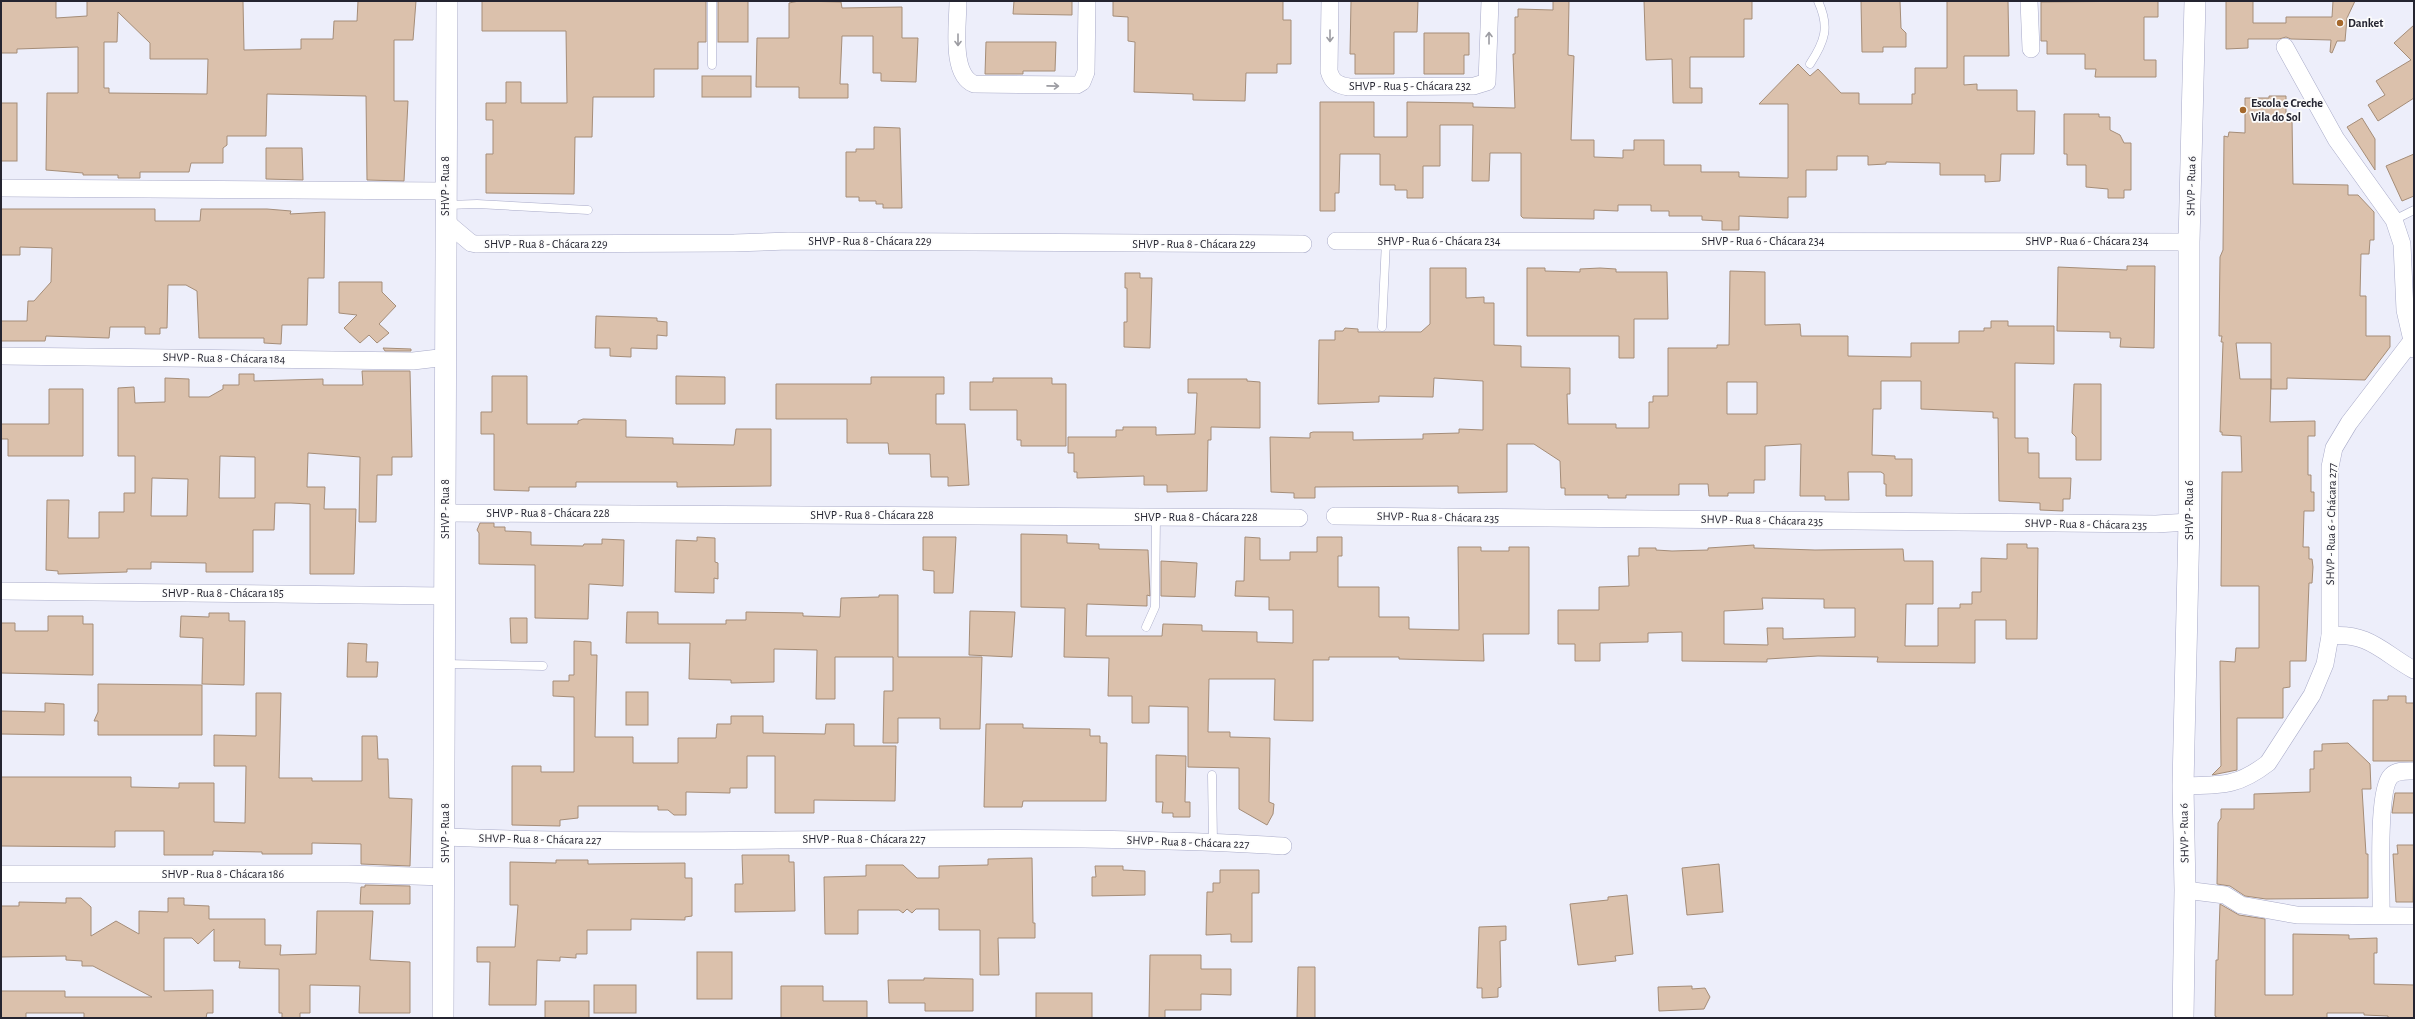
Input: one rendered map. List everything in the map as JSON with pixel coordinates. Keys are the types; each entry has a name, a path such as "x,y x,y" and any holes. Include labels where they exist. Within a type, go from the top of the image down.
{"street":[{"name":"SHVP - Rua 8","path":"443,1018 445,877 444,664 447,357 445,206 447,1"},
{"path":"958,1 959,68 968,81 974,84 1059,86 1077,85 1082,82 1086,72 1087,1"},
{"name":"SHVP - Rua 5 - Chácara 232","path":"1330,1 1329,70 1332,79 1338,85 1349,87 1474,86 1487,82 1490,1"},
{"path":"2029,1 2030,49"},
{"name":"SHVP - Rua 6","path":"2183,1018 2185,890 2183,786 2189,522 2190,242 2195,1"},
{"name":"SHVP - Rua 6 - Chácara 277","path":"2183,786 2226,785 2245,780 2268,763 2312,695 2325,664 2330,636 2330,467 2334,448 2349,423 2412,345 2405,310 2402,244 2394,220 2336,139 2285,47"},
{"path":"1,188 445,206"},
{"name":"SHVP - Rua 8 - Chácara 229","path":"445,206 471,243 483,244 734,243 796,241 1303,244"},
{"name":"SHVP - Rua 6 - Chácara 234","path":"1336,242 2190,242"},
{"name":"SHVP - Rua 8 - Chácara 184","path":"1,356 413,361 447,357"},
{"name":"SHVP - Rua 8 - Chácara 228","path":"445,513 1299,518"},
{"name":"SHVP - Rua 8 - Chácara 235","path":"1336,516 2148,524 2189,522"},
{"name":"SHVP - Rua 8 - Chácara 185","path":"1,591 445,596"},
{"path":"2330,636 2345,634 2361,637 2414,670"},
{"path":"2381,915 2382,805 2385,787 2391,776 2398,772 2414,771"},
{"name":"SHVP - Rua 8 - Chácara 227","path":"445,837 605,840 1026,839 1213,842 1283,846"},
{"name":"SHVP - Rua 8 - Chácara 186","path":"1,874 348,874 445,877"},
{"path":"2185,890 2225,895 2241,905 2297,915 2414,916"}],"lane":[{"path":"712,1 712,65"},
{"path":"1810,64 1822,45 1825,16 1818,1"},
{"path":"445,206 477,204 588,210"},
{"path":"2394,220 2414,210"},
{"path":"1382,327 1386,242"},
{"path":"1146,627 1155,607 1156,517"},
{"path":"444,664 543,666"},
{"path":"1212,774 1213,842"}],"building":[{"path":"1,1 56,1 56,18 87,16 87,1 243,1 244,50 301,49 301,39 333,39 334,21 357,21 358,1 416,1 413,40 394,40 394,101 408,101 404,181 367,180 366,96 267,94 266,136 227,136 227,145 223,148 223,163 191,163 189,172 140,172 140,178 118,178 118,175 83,175 83,173 46,170 47,93 78,93 78,47 17,49 17,53 1,53","holes":["118,12 150,43 150,59 208,59 207,94 109,93 109,88 104,88 104,42 117,42"]},
{"path":"482,1 706,1 706,42 698,42 698,69 654,69 654,97 593,97 592,137 575,137 574,194 486,193 486,154 493,154 493,120 486,120 486,103 506,103 506,82 521,82 521,103 567,103 566,31 482,31"},
{"path":"718,1 748,1 748,42 718,42"},
{"path":"799,1 841,2 842,8 902,7 902,38 918,38 916,82 881,81 881,73 873,73 873,36 842,36 840,84 848,84 848,98 799,98 799,87 756,87 757,38 789,38 789,3"},
{"path":"1014,1 1072,1 1072,15 1013,14"},
{"path":"1113,1 1283,1 1283,20 1291,20 1291,64 1277,64 1277,73 1246,73 1245,101 1193,100 1193,94 1134,92 1135,42 1128,41 1128,17 1113,16"},
{"path":"1351,1 1418,1 1417,32 1394,32 1394,74 1355,74 1355,54 1350,54"},
{"path":"1553,1 1569,1 1568,55 1574,56 1571,140 1594,140 1594,157 1623,158 1623,150 1634,150 1634,140 1664,140 1664,165 1701,165 1701,172 1739,172 1739,177 1788,178 1788,104 1759,104 1798,64 1810,76 1818,69 1841,93 1859,93 1859,104 1912,104 1912,94 1915,94 1915,68 1947,68 1947,1 2008,1 2009,56 1964,56 1964,85 1977,84 1977,90 2017,90 2017,111 2035,111 2034,154 2001,154 2000,181 1985,182 1985,175 1940,175 1940,163 1886,162 1886,164 1868,165 1868,156 1837,156 1837,170 1806,170 1806,197 1788,197 1788,218 1739,216 1739,230 1722,230 1722,221 1702,220 1702,216 1669,216 1669,211 1651,211 1651,205 1618,205 1618,211 1594,210 1594,219 1523,218 1521,216 1521,153 1490,153 1489,181 1472,181 1473,125 1440,125 1440,166 1423,166 1423,198 1407,198 1407,190 1395,190 1395,185 1380,185 1380,154 1340,154 1339,193 1335,193 1335,211 1320,211 1320,102 1374,102 1374,137 1407,137 1407,102 1473,103 1473,107 1515,108 1513,54 1515,54 1515,17 1518,17 1518,9 1553,10"},
{"path":"1644,1 1752,1 1752,19 1744,19 1744,57 1690,57 1690,88 1702,88 1702,103 1673,103 1672,59 1646,60"},
{"path":"1861,1 1900,1 1901,28 1906,33 1906,47 1883,47 1883,52 1862,52"},
{"path":"2158,1 2158,17 2144,17 2144,60 2156,60 2156,77 2095,77 2096,69 2085,69 2085,54 2047,54 2047,41 2041,41 2041,2"},
{"path":"2226,1 2253,1 2253,23 2286,23 2286,17 2332,17 2333,1 2355,1 2347,18 2345,41 2337,41 2332,53 2330,52 2331,40 2291,39 2286,37 2279,39 2248,39 2248,48 2226,49"},
{"path":"2414,25 2414,98 2378,121 2368,105 2385,95 2376,81 2411,60 2394,43"},
{"path":"1424,33 1469,33 1469,55 1464,55 1464,74 1424,74"},
{"path":"986,42 1056,42 1055,71 1023,71 1023,74 985,74"},
{"path":"702,76 751,76 751,97 702,97"},
{"path":"2269,96 2286,96 2286,119 2292,119 2293,184 2348,185 2348,195 2358,195 2374,212 2374,240 2370,240 2369,254 2361,254 2360,296 2366,296 2366,336 2390,336 2390,347 2365,380 2287,378 2287,389 2271,389 2271,379 2270,422 2315,421 2315,436 2308,436 2308,475 2311,475 2311,492 2314,492 2314,511 2304,511 2303,547 2309,547 2309,559 2312,559 2313,567 2312,583 2309,583 2306,661 2290,661 2290,687 2283,688 2283,718 2237,718 2237,770 2212,775 2221,766 2220,661 2235,662 2236,648 2259,648 2259,586 2221,586 2222,472 2242,472 2241,436 2222,435 2222,432 2220,432 2223,342 2221,342 2222,336 2219,336 2220,257 2223,250 2224,136 2228,137 2229,132 2245,133 2245,98 2269,98","holes":["2236,343 2271,343 2271,379 2240,379"]},
{"path":"1,103 17,103 17,161 1,161"},
{"path":"2064,114 2099,114 2099,117 2110,117 2110,130 2120,135 2124,143 2131,143 2131,190 2124,190 2124,198 2108,198 2108,189 2086,187 2086,165 2067,165 2067,154 2064,154"},
{"path":"2362,118 2375,139 2375,170 2347,127"},
{"path":"874,127 900,128 902,208 883,208 883,204 876,204 876,201 859,201 859,197 846,197 846,152 856,152 856,149 874,149"},
{"path":"266,148 302,148 303,180 266,179"},
{"path":"2414,154 2414,196 2402,201 2386,166"},
{"path":"1,209 155,209 155,221 200,221 201,209 267,209 291,211 290,214 325,212 324,278 308,278 307,325 282,325 281,344 264,343 264,338 199,338 197,291 186,285 168,285 167,328 160,328 160,334 145,334 145,327 110,327 109,338 46,336 45,341 1,341 1,321 27,321 28,301 34,301 51,282 52,248 20,247 20,255 1,255"},
{"path":"2127,266 2155,266 2154,348 2120,347 2121,338 2110,338 2110,332 2057,331 2058,267 2127,270"},
{"path":"1430,268 1466,268 1466,298 1484,297 1484,303 1494,303 1494,345 1521,346 1521,367 1570,368 1570,394 1567,394 1568,424 1616,424 1616,428 1649,428 1649,402 1653,402 1653,396 1668,396 1668,348 1717,348 1717,345 1729,345 1730,271 1765,272 1765,325 1800,324 1801,336 1848,336 1848,356 1911,357 1911,343 1959,343 1959,331 1984,331 1984,328 1991,328 1991,321 2008,321 2008,326 2054,326 2054,364 2015,363 2015,438 2028,438 2028,453 2039,453 2039,478 2071,478 2070,499 2063,499 2063,511 2040,510 2040,503 1999,501 1998,418 1993,418 1993,412 1921,409 1921,381 1881,381 1881,409 1873,409 1872,455 1895,456 1895,459 1912,459 1912,496 1886,496 1884,474 1881,472 1848,472 1849,500 1825,500 1825,496 1800,496 1801,444 1765,446 1765,480 1754,480 1754,493 1728,493 1728,496 1709,496 1708,484 1679,484 1679,495 1626,495 1626,498 1608,498 1608,495 1565,495 1565,488 1561,488 1560,461 1534,444 1507,444 1507,492 1458,493 1458,486 1315,487 1315,498 1294,498 1294,493 1271,492 1270,437 1310,438 1310,433 1313,432 1353,432 1353,440 1423,439 1423,434 1459,433 1459,429 1483,430 1483,381 1434,378 1433,397 1379,396 1379,402 1318,404 1319,340 1335,340 1335,331 1343,331 1345,328 1358,329 1358,332 1421,332 1430,324","holes":["1727,382 1757,382 1757,414 1727,414"]},
{"path":"1527,268 1545,268 1545,271 1580,272 1580,269 1600,268 1616,269 1616,272 1667,272 1668,319 1634,319 1634,358 1619,358 1619,336 1527,336"},
{"path":"1125,273 1140,273 1140,278 1152,278 1150,348 1124,347 1124,322 1127,322 1127,288 1125,288"},
{"path":"339,282 382,282 382,292 396,306 379,324 389,333 377,343 369,335 360,343 344,328 357,315 339,313"},
{"path":"596,316 657,318 657,321 667,322 667,336 657,335 657,349 631,348 631,357 610,356 610,348 595,348"},
{"path":"383,348 411,349 411,351 385,351"},
{"path":"362,371 410,371 412,457 392,457 392,475 377,475 376,522 359,522 360,457 308,453 307,487 325,487 324,509 356,509 354,574 310,574 310,504 291,503 275,503 274,530 253,530 253,572 206,572 206,563 151,562 151,569 127,569 127,572 58,574 58,571 46,570 47,500 69,500 68,538 99,538 99,512 124,512 124,493 135,493 135,456 118,456 118,388 134,387 135,403 165,402 165,378 189,379 189,397 209,397 223,389 223,385 239,385 239,374 254,374 254,381 323,379 323,385 363,385","holes":["220,456 255,457 255,498 219,498","152,478 188,479 187,516 151,516"]},
{"path":"492,376 527,376 527,424 578,424 578,421 583,419 626,420 626,437 673,438 673,444 734,445 736,429 771,429 771,486 677,487 677,482 576,482 576,487 529,487 529,491 494,490 494,434 481,434 481,412 492,412"},
{"path":"676,376 725,377 725,404 676,404"},
{"path":"871,377 944,377 944,394 936,394 936,424 965,424 969,485 948,486 948,477 931,477 930,454 889,454 888,443 847,443 847,419 776,419 776,384 871,384"},
{"path":"993,378 1052,378 1052,384 1066,384 1066,446 1021,446 1021,440 1017,440 1017,410 970,410 970,382 993,382"},
{"path":"1188,379 1247,379 1247,381 1260,382 1260,428 1211,427 1211,440 1208,440 1207,491 1167,492 1167,485 1144,485 1144,476 1077,478 1077,472 1074,472 1074,453 1068,453 1068,437 1116,437 1116,430 1123,430 1123,427 1156,427 1156,435 1195,434 1197,393 1188,393"},
{"path":"2074,384 2101,384 2101,460 2076,460 2076,437 2072,433"},
{"path":"49,389 83,389 83,456 8,456 8,439 1,439 1,424 49,424"},
{"path":"480,523 494,523 494,527 505,527 505,531 531,532 531,545 583,546 584,544 602,544 602,539 624,540 623,586 589,584 588,619 535,618 535,565 479,564 479,533 477,530"},
{"path":"1021,534 1067,535 1067,543 1099,544 1099,549 1148,550 1150,596 1147,595 1147,606 1087,604 1086,636 1162,636 1163,624 1202,625 1202,631 1257,632 1257,642 1293,643 1293,610 1269,610 1269,597 1235,596 1236,581 1244,581 1245,537 1260,538 1260,560 1290,560 1290,552 1317,552 1317,537 1342,537 1342,556 1338,556 1338,587 1379,587 1379,617 1409,617 1409,629 1459,630 1458,547 1481,547 1481,551 1509,551 1509,547 1529,547 1529,634 1483,634 1484,661 1399,659 1399,657 1329,657 1329,660 1313,660 1313,721 1274,720 1275,679 1209,679 1208,732 1230,732 1230,737 1270,738 1269,802 1274,804 1273,814 1267,825 1239,809 1239,768 1188,767 1188,707 1149,706 1149,723 1132,723 1132,696 1108,696 1109,658 1064,657 1065,608 1021,607"},
{"path":"697,537 715,538 715,562 718,563 718,579 714,578 714,593 675,592 676,540 697,541"},
{"path":"923,537 956,537 953,593 934,593 934,571 923,570"},
{"path":"2007,544 2027,544 2027,548 2038,548 2037,639 2006,639 2006,620 1975,620 1975,663 1877,662 1878,657 1818,656 1767,659 1767,662 1682,661 1682,632 1648,633 1648,642 1600,643 1600,661 1575,661 1575,644 1558,644 1558,610 1599,610 1599,587 1629,586 1628,556 1639,556 1639,548 1656,548 1656,550 1672,551 1708,550 1708,548 1754,545 1754,548 1815,550 1903,549 1904,561 1933,561 1933,604 1906,604 1905,646 1938,646 1938,608 1960,608 1960,604 1972,604 1972,592 1981,592 1981,558 2007,559","holes":["1762,598 1824,599 1824,608 1855,608 1855,637 1783,639 1783,628 1767,628 1768,645 1724,644 1724,611 1763,609"]},
{"path":"1161,561 1197,563 1195,597 1161,596"},
{"path":"879,595 898,595 898,657 982,657 980,729 940,729 940,718 898,718 898,743 883,743 884,691 893,691 893,657 835,657 835,699 816,699 817,650 774,649 774,682 731,683 731,680 689,679 690,643 626,643 627,612 658,612 658,624 726,624 726,620 746,620 746,612 803,613 803,616 840,617 841,598 879,597"},
{"path":"970,611 1015,612 1012,657 969,655"},
{"path":"209,613 229,613 229,621 245,621 244,685 202,684 203,638 180,637 181,616 209,617"},
{"path":"48,616 83,616 83,624 93,624 93,675 1,673 1,623 15,623 15,631 48,631"},
{"path":"510,618 527,618 527,643 511,643"},
{"path":"574,641 591,642 591,655 597,655 595,737 633,737 633,763 678,763 678,738 716,738 717,724 731,724 731,716 763,716 763,733 825,734 826,724 854,724 854,746 896,746 895,801 814,800 814,813 775,813 775,756 747,756 747,788 730,788 730,793 686,792 686,815 674,815 668,810 658,810 658,806 578,806 578,818 560,820 560,826 512,825 512,766 541,766 541,772 574,772 574,697 553,696 553,681 569,681 569,675 574,675"},
{"path":"348,643 367,644 366,662 378,662 377,677 347,677"},
{"path":"98,684 202,685 202,735 98,735 98,721 94,721 98,712"},
{"path":"626,692 648,692 648,725 626,725"},
{"path":"256,693 281,693 279,778 312,778 312,781 362,781 362,736 377,736 378,759 388,759 389,798 412,799 410,866 361,864 361,844 312,843 312,854 262,854 262,852 213,851 213,855 164,855 164,831 115,831 115,847 1,846 1,777 131,777 131,787 179,788 179,783 214,783 214,822 245,823 246,766 214,766 214,735 256,736"},
{"path":"2388,696 2406,696 2406,703 2414,703 2414,761 2373,761 2373,700 2388,700"},
{"path":"45,703 64,704 64,735 1,734 1,711 45,712"},
{"path":"986,724 1023,724 1023,728 1090,729 1090,736 1100,736 1100,743 1107,743 1106,801 1023,801 1022,807 984,807"},
{"path":"2348,743 2370,764 2371,789 2362,789 2366,854 2368,854 2368,898 2266,899 2245,896 2230,886 2217,884 2218,823 2221,818 2221,809 2254,809 2254,794 2310,792 2310,769 2314,769 2314,751 2322,751 2322,744"},
{"path":"1156,755 1186,756 1185,802 1190,802 1190,817 1173,817 1173,813 1162,813 1163,802 1156,802"},
{"path":"2395,793 2414,793 2414,813 2392,813"},
{"path":"2397,845 2414,845 2413,902 2396,902 2393,854 2398,854"},
{"path":"742,855 789,855 789,862 794,862 795,911 735,912 735,884 743,884"},
{"path":"1032,858 1033,923 1035,923 1035,938 998,938 999,975 980,975 980,930 939,930 939,909 916,909 912,913 907,909 903,913 899,910 858,910 858,934 825,934 824,877 866,876 866,865 903,865 917,878 939,878 939,866 988,865 988,859"},
{"path":"556,860 588,860 588,864 685,863 685,878 692,878 692,916 685,917 685,920 631,919 631,930 587,930 587,954 576,954 576,958 560,957 560,961 537,960 536,1005 489,1005 490,962 477,962 477,947 515,947 518,905 510,905 510,862 556,863"},
{"path":"1719,864 1723,912 1687,915 1682,868"},
{"path":"1095,866 1123,866 1123,870 1145,871 1145,895 1092,896 1092,877 1096,877"},
{"path":"1220,870 1259,870 1259,893 1252,893 1252,942 1231,942 1231,934 1206,935 1207,892 1213,892 1213,883 1220,883"},
{"path":"365,885 410,886 410,904 360,904 361,887 365,887"},
{"path":"1627,895 1633,954 1615,956 1616,961 1578,965 1570,904 1608,900 1608,897"},
{"path":"66,898 81,898 91,907 91,936 116,921 139,934 139,911 168,912 168,898 184,898 184,905 209,906 209,919 265,919 265,945 281,945 280,955 316,954 317,911 373,911 370,960 410,962 410,1013 359,1013 360,986 310,985 310,1013 300,1013 300,1018 282,1018 282,1013 279,1013 279,969 239,968 240,961 214,961 214,929 198,944 192,938 164,938 164,991 213,990 213,1013 207,1013 206,1018 84,1018 84,1013 26,1013 26,1018 1,1018 1,991 65,991 65,997 152,997 93,966 82,966 82,961 66,960 66,956 1,957 1,906 19,906 19,902 66,903"},
{"path":"2220,904 2239,915 2265,919 2265,995 2293,995 2293,934 2349,935 2349,939 2377,938 2377,953 2374,953 2374,984 2414,985 2414,1018 2388,1018 2388,1016 2364,1015 2364,1013 2327,1013 2327,1018 2218,1018 2215,1016 2216,960 2218,960"},
{"path":"1506,926 1506,940 1500,941 1501,987 1498,988 1498,997 1482,998 1482,988 1477,988 1479,927"},
{"path":"697,952 732,952 732,999 697,999"},
{"path":"1150,955 1201,955 1201,969 1231,969 1231,995 1201,994 1201,1010 1165,1010 1165,1018 1149,1018"},
{"path":"1298,967 1315,967 1315,1018 1297,1018"},
{"path":"924,978 973,979 973,1011 925,1011 925,1003 889,1003 888,980 924,980"},
{"path":"594,985 636,985 636,1013 594,1013"},
{"path":"781,986 823,986 823,1001 867,1001 867,1018 781,1018"},
{"path":"1692,986 1692,989 1705,988 1710,997 1704,1009 1659,1011 1658,987"},
{"path":"1036,993 1092,993 1092,1018 1036,1018"},
{"path":"545,1001 589,1001 589,1018 545,1018"}],"place":[{"name":"Danket","path":"2340,23"},
{"name":"Escola e Creche Vila do Sol","path":"2243,110"}]}
